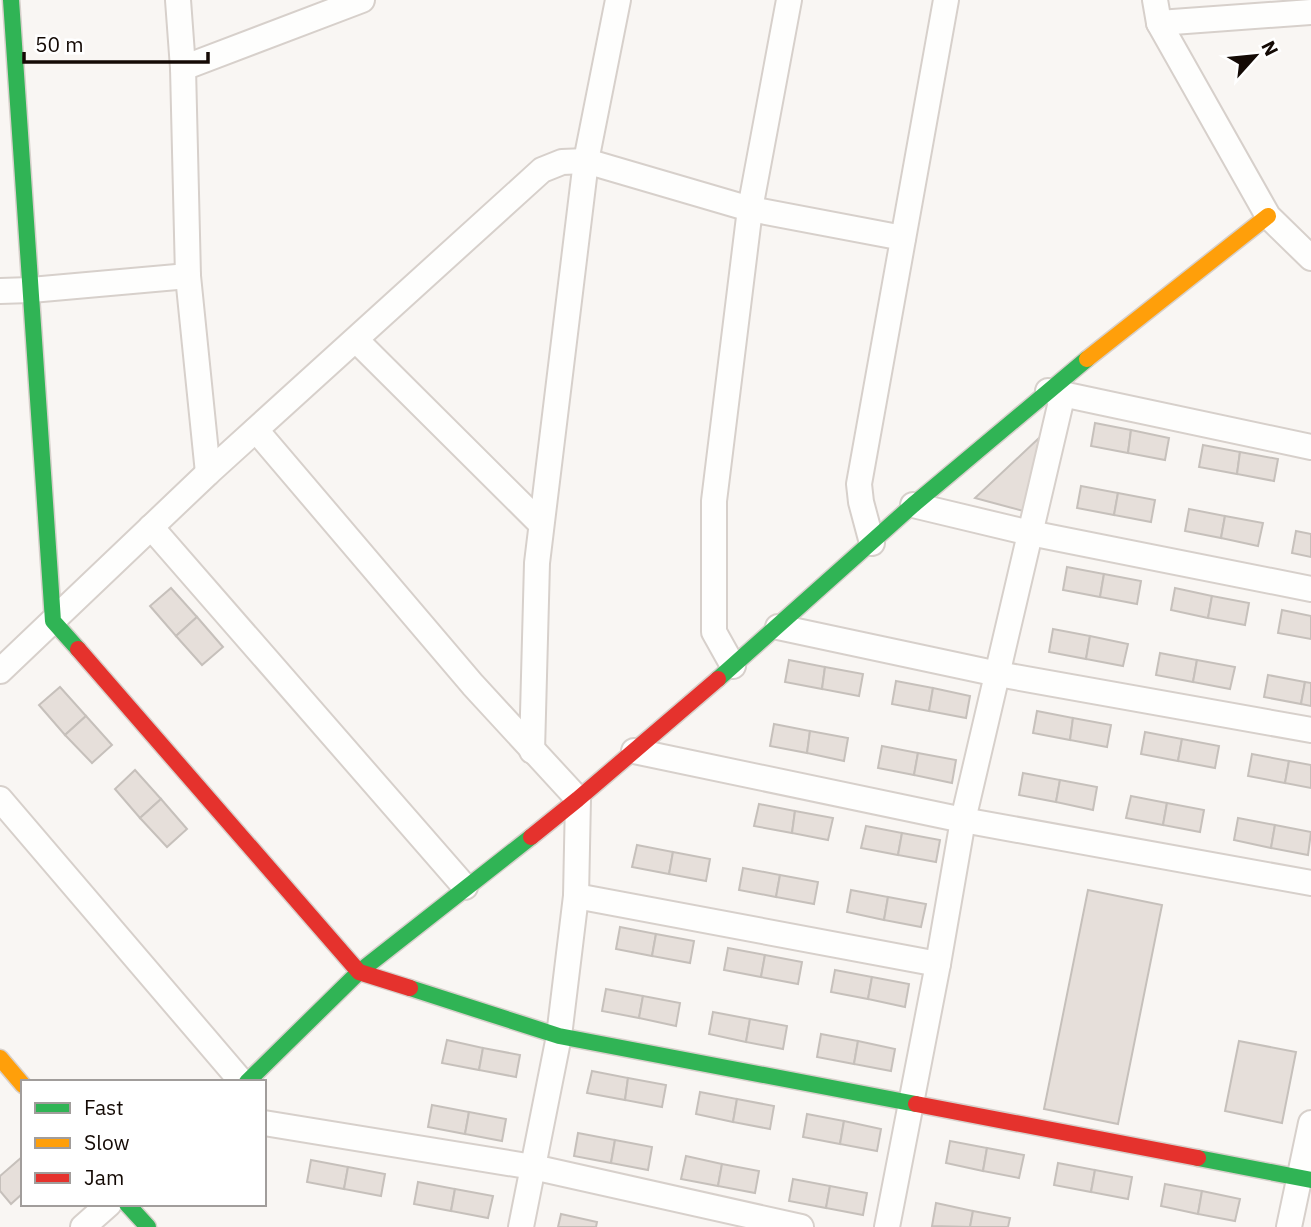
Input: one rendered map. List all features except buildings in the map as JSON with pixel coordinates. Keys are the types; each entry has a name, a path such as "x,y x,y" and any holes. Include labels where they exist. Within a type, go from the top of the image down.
{"street":[{"path":"11,0 53,621 359,972 559,1036 1305,1179"},
{"path":"178,0 183,68 188,276 208,473"},
{"path":"183,68 362,0"},
{"path":"532,751 537,563 541,524 586,161 618,0"},
{"path":"733,666 714,632 714,501 750,209 789,0"},
{"path":"873,542 861,502 859,484 946,0"},
{"path":"1311,12 1157,11 1268,216 1311,258"},
{"path":"0,671 208,473 542,170 562,162 586,161 750,209 903,238"},
{"path":"246,1080 359,972 578,799 778,627 913,505 1268,216"},
{"path":"0,291 188,276"},
{"path":"356,340 541,524"},
{"path":"1055,392 1311,447"},
{"path":"887,1227 938,964 962,820 1030,533 1055,392"},
{"path":"256,430 473,685 578,799 576,896 559,1036 521,1227"},
{"path":"913,505 1030,533 1311,589"},
{"path":"150,527 465,887"},
{"path":"778,627 998,674 1311,730"},
{"path":"634,751 962,820 1311,883"},
{"path":"0,799 242,1080"},
{"path":"576,896 938,964"},
{"path":"0,1058 21,1083"},
{"path":"266,1123 533,1167 801,1227"},
{"path":"1289,1227 1305,1179 1311,1123"},
{"path":"83,1227 107,1206"},
{"path":"129,1206 148,1227"}],"traffic: fast":[{"path":"11,0 53,621 78,649"},
{"path":"718,679 913,505 1087,359"},
{"path":"249,1080 359,972 531,837"},
{"path":"410,988 559,1036 916,1104"},
{"path":"1198,1158 1311,1180"},
{"path":"129,1206 148,1227"}],"traffic: slow":[{"path":"1087,359 1268,216"},
{"path":"0,1058 21,1083"}],"traffic: jam":[{"path":"78,649 359,972 410,988"},
{"path":"531,837 718,679"},
{"path":"916,1104 1198,1158"}]}
